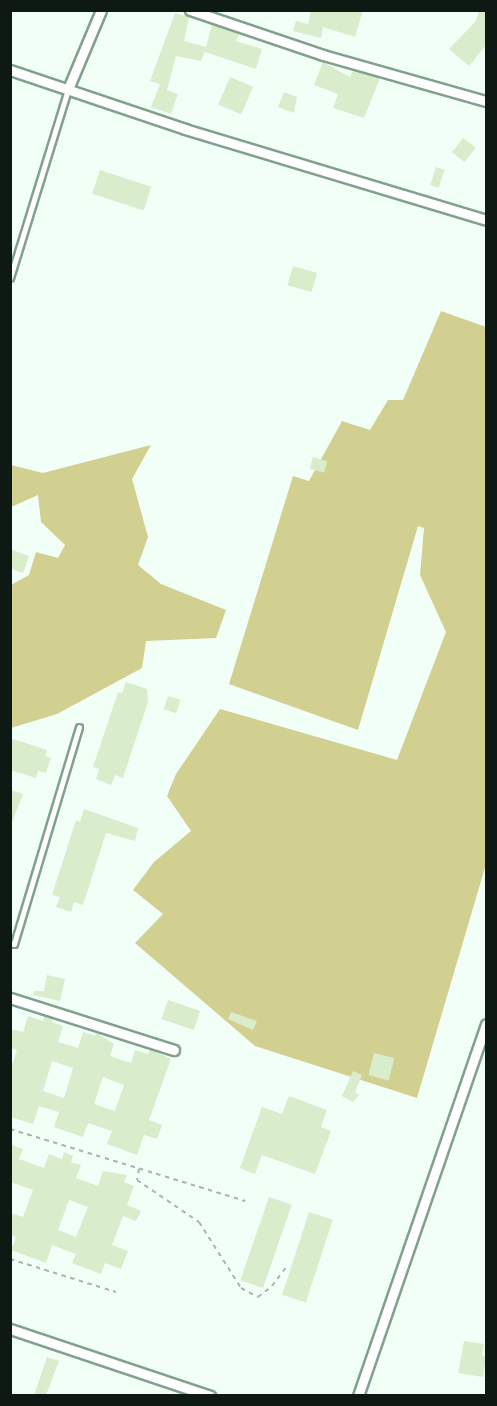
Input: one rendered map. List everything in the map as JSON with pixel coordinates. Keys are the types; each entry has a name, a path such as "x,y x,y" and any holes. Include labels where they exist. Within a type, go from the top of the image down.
{"street":[{"path":"68,89 101,10"},
{"path":"190,10 323,55 486,101"},
{"path":"10,70 486,220"},
{"path":"10,998 174,1050"},
{"path":"358,1395 486,1024"},
{"path":"10,1329 210,1395"}],"lane":[{"path":"10,278 68,89"},
{"path":"10,943 14,944 79,728"}],"path":[{"path":"10,1129 245,1201"},
{"path":"139,1169 136,1180 199,1222 241,1288 258,1297 272,1286 288,1265"},
{"path":"10,1259 116,1292"}],"shaded area":[{"path":"441,311 486,327 486,864 417,1098 255,1046 135,943 163,914 133,890 154,862 191,831 167,796 176,774 220,709 397,760 446,632 420,575 424,528 418,526 358,730 229,684 293,476 309,481 342,421 370,430 388,400 403,400"},
{"path":"151,445 132,479 148,537 138,565 161,584 226,610 216,638 146,641 142,668 57,714 11,728 11,585 29,575 36,552 58,558 65,545 41,522 38,495 11,507 11,465 43,473"}],"building":[{"path":"311,10 332,12 363,10 355,37 323,27 321,38 293,31 296,21 308,24"},
{"path":"479,10 486,10 486,45 469,66 449,49 476,21"},
{"path":"175,13 189,17 184,41 206,47 212,25 239,34 236,41 262,49 256,69 205,52 206,48 201,61 176,56 167,90 178,94 171,114 151,107 160,84 150,81"},
{"path":"323,62 350,77 353,70 380,78 364,118 333,108 338,94 314,85"},
{"path":"230,77 253,87 241,114 218,105"},
{"path":"284,92 297,97 294,113 278,107"},
{"path":"463,138 476,148 465,162 452,152"},
{"path":"436,167 445,170 439,188 430,185"},
{"path":"100,170 151,187 144,210 92,194"},
{"path":"293,266 317,273 312,292 287,285"},
{"path":"313,457 327,461 324,473 310,469"},
{"path":"10,549 29,556 23,573 10,568"},
{"path":"126,682 147,689 148,702 123,778 115,775 111,785 96,779 99,769 93,767 118,692 122,693"},
{"path":"168,696 180,700 176,713 164,709"},
{"path":"10,738 47,750 45,756 51,758 46,773 38,771 36,778 10,770"},
{"path":"10,790 23,794 11,825 10,825"},
{"path":"84,809 138,828 135,841 106,833 83,905 74,902 71,912 56,907 60,897 52,895 76,820 80,822"},
{"path":"47,975 65,979 60,1001 33,995 34,991 44,991"},
{"path":"168,1000 200,1011 194,1030 161,1019"},
{"path":"231,1012 257,1021 253,1030 228,1019"},
{"path":"28,1016 43,1021 44,1016 63,1026 58,1042 78,1048 83,1032 95,1036 97,1033 114,1044 110,1056 131,1063 135,1050 148,1054 150,1049 171,1059 149,1120 162,1125 157,1139 144,1135 137,1155 107,1144 112,1131 88,1123 83,1137 54,1127 59,1112 39,1106 33,1124 10,1117 10,1070 17,1050 10,1048 10,1029 23,1032","holes":["52,1061 73,1068 64,1098 43,1091","103,1077 124,1085 115,1111 94,1104"]},
{"path":"374,1053 394,1058 389,1080 368,1075"},
{"path":"353,1071 362,1075 355,1092 359,1095 353,1102 342,1096"},
{"path":"289,1096 327,1110 321,1127 331,1131 315,1174 262,1155 255,1174 240,1168 262,1107 282,1114"},
{"path":"10,1144 23,1149 19,1159 44,1168 49,1154 62,1159 64,1152 73,1156 71,1162 81,1165 76,1178 98,1186 103,1171 127,1175 124,1182 134,1186 127,1205 141,1211 136,1221 123,1216 112,1245 128,1251 121,1269 105,1263 101,1274 72,1263 76,1254 52,1245 46,1263 11,1250 16,1237 10,1235 10,1213 23,1217 33,1190 10,1182","holes":["69,1200 88,1207 76,1237 58,1230"]},
{"path":"269,1197 292,1205 263,1288 240,1280"},
{"path":"309,1212 333,1220 306,1302 282,1295"},
{"path":"464,1341 484,1344 482,1355 486,1357 483,1377 458,1373"},
{"path":"47,1357 59,1361 46,1395 34,1395"}]}
